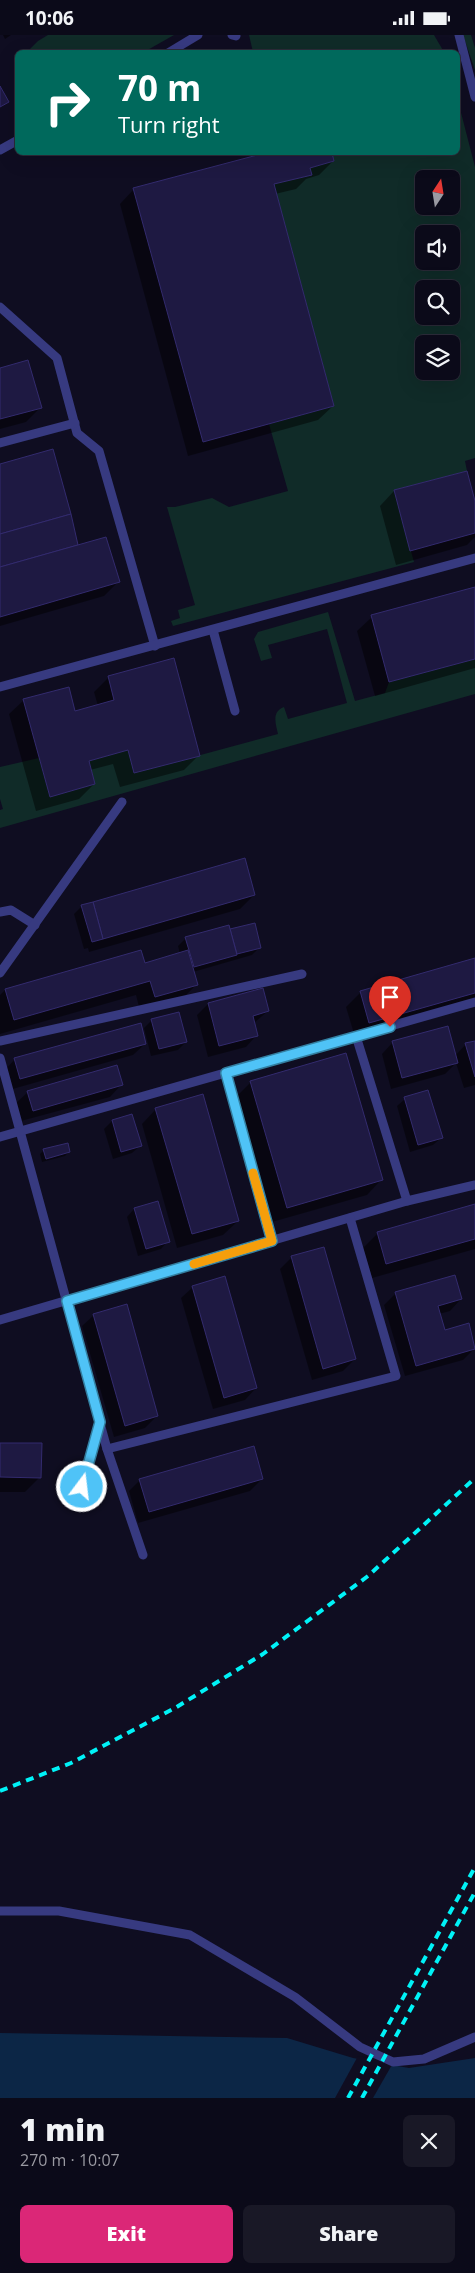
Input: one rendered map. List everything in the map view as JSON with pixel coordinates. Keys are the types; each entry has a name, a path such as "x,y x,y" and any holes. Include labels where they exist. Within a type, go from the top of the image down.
{"lane":[{"path":"173,50 198,35"},
{"path":"458,35 475,97"},
{"path":"0,150 15,142"},
{"path":"0,307 57,358 77,433 99,451 154,646"},
{"path":"0,443 75,423"},
{"path":"0,687 475,558"},
{"path":"212,630 235,711"},
{"path":"0,973 122,802"},
{"path":"0,912 11,910 35,925"},
{"path":"0,1041 302,973"},
{"path":"0,1137 475,1002"},
{"path":"356,1036 407,1201"},
{"path":"0,1058 100,1422 143,1555"},
{"path":"226,1073 272,1241"},
{"path":"0,1321 407,1201 475,1185"},
{"path":"108,1449 396,1376 350,1218"},
{"path":"78,1504 100,1422"},
{"path":"0,1911 59,1911 190,1935 295,1997 360,2047 393,2062 424,2059 475,2037"}],"green space":[{"path":"48,35 174,35 148,50 29,50"},
{"path":"249,35 434,35 443,50 253,50"},
{"path":"463,35 471,35 475,48 475,70"},
{"path":"460,109 475,167 475,458 465,461 467,471 394,490 414,562 173,626 171,621 180,618 178,610 195,605 167,507 175,507 212,498 229,507 288,491 269,424 334,406 274,184 312,175 310,168 334,161 332,155 460,155"},
{"path":"328,612 355,701 385,693 389,682 475,659 475,694 0,828 0,810 3,809 0,799 0,767 39,758 50,797 95,784 89,761 128,750 134,773 278,734 276,715 284,707 288,719 347,703 327,629 268,645 272,658 261,661 254,639 258,632"}],"water":[{"path":"0,2033 287,2038 353,2058 409,2068 475,2058 475,2098 0,2098"}],"pier":[{"path":"358,2056 393,2063 373,2098 335,2098"}],"building":[{"path":"0,86 9,102 0,107"},
{"path":"257,155 332,155 334,161 310,168 312,175 274,184 334,406 203,442 133,188"},
{"path":"28,360 42,408 0,419 0,368"},
{"path":"53,449 71,514 0,534 0,464"},
{"path":"467,471 475,501 475,533 410,551 394,490"},
{"path":"71,514 78,545 0,567 0,534"},
{"path":"106,537 120,582 0,617 0,567"},
{"path":"475,587 475,659 389,682 371,615"},
{"path":"174,658 200,756 134,773 128,750 89,761 95,784 50,797 23,699 69,687 75,711 114,700 108,676"},
{"path":"245,858 255,895 103,939 93,902"},
{"path":"93,902 103,939 92,942 81,905"},
{"path":"255,923 261,948 237,954 230,929"},
{"path":"229,925 237,955 194,967 185,937"},
{"path":"141,950 145,963 188,950 198,985 155,997 150,981 14,1020 5,989"},
{"path":"475,958 475,993 369,1023 360,991"},
{"path":"263,988 269,1011 253,1016 258,1036 219,1046 208,1003"},
{"path":"179,1012 187,1042 159,1049 151,1019"},
{"path":"141,1023 146,1044 20,1079 14,1058"},
{"path":"448,1026 458,1063 402,1078 392,1041"},
{"path":"475,1041 475,1077 465,1043"},
{"path":"346,1053 383,1180 287,1208 250,1081"},
{"path":"117,1065 123,1085 33,1111 27,1091"},
{"path":"428,1090 443,1138 418,1145 404,1097"},
{"path":"203,1094 239,1221 192,1234 155,1108"},
{"path":"132,1114 142,1146 121,1152 112,1120"},
{"path":"68,1143 70,1152 46,1159 43,1149"},
{"path":"158,1201 170,1242 146,1249 134,1208"},
{"path":"475,1204 475,1239 386,1264 377,1232"},
{"path":"324,1247 356,1359 323,1369 291,1256"},
{"path":"455,1275 462,1299 438,1306 445,1330 469,1323 475,1349 416,1366 395,1292"},
{"path":"225,1276 257,1388 224,1398 192,1286"},
{"path":"127,1304 158,1416 125,1426 93,1314"},
{"path":"0,1443 42,1443 41,1478 0,1477"},
{"path":"254,1446 263,1479 149,1512 139,1479"}],"railway":[{"path":"0,1791 71,1763 175,1708 263,1654 368,1576 475,1478"},
{"path":"348,2098 475,1867"},
{"path":"362,2098 475,1892"}],"slow traffic":[{"path":"194,1264 272,1241 253,1173"}],"route":[{"path":"82,1487 100,1422 67,1301 272,1241 226,1073 390,1027"}]}
